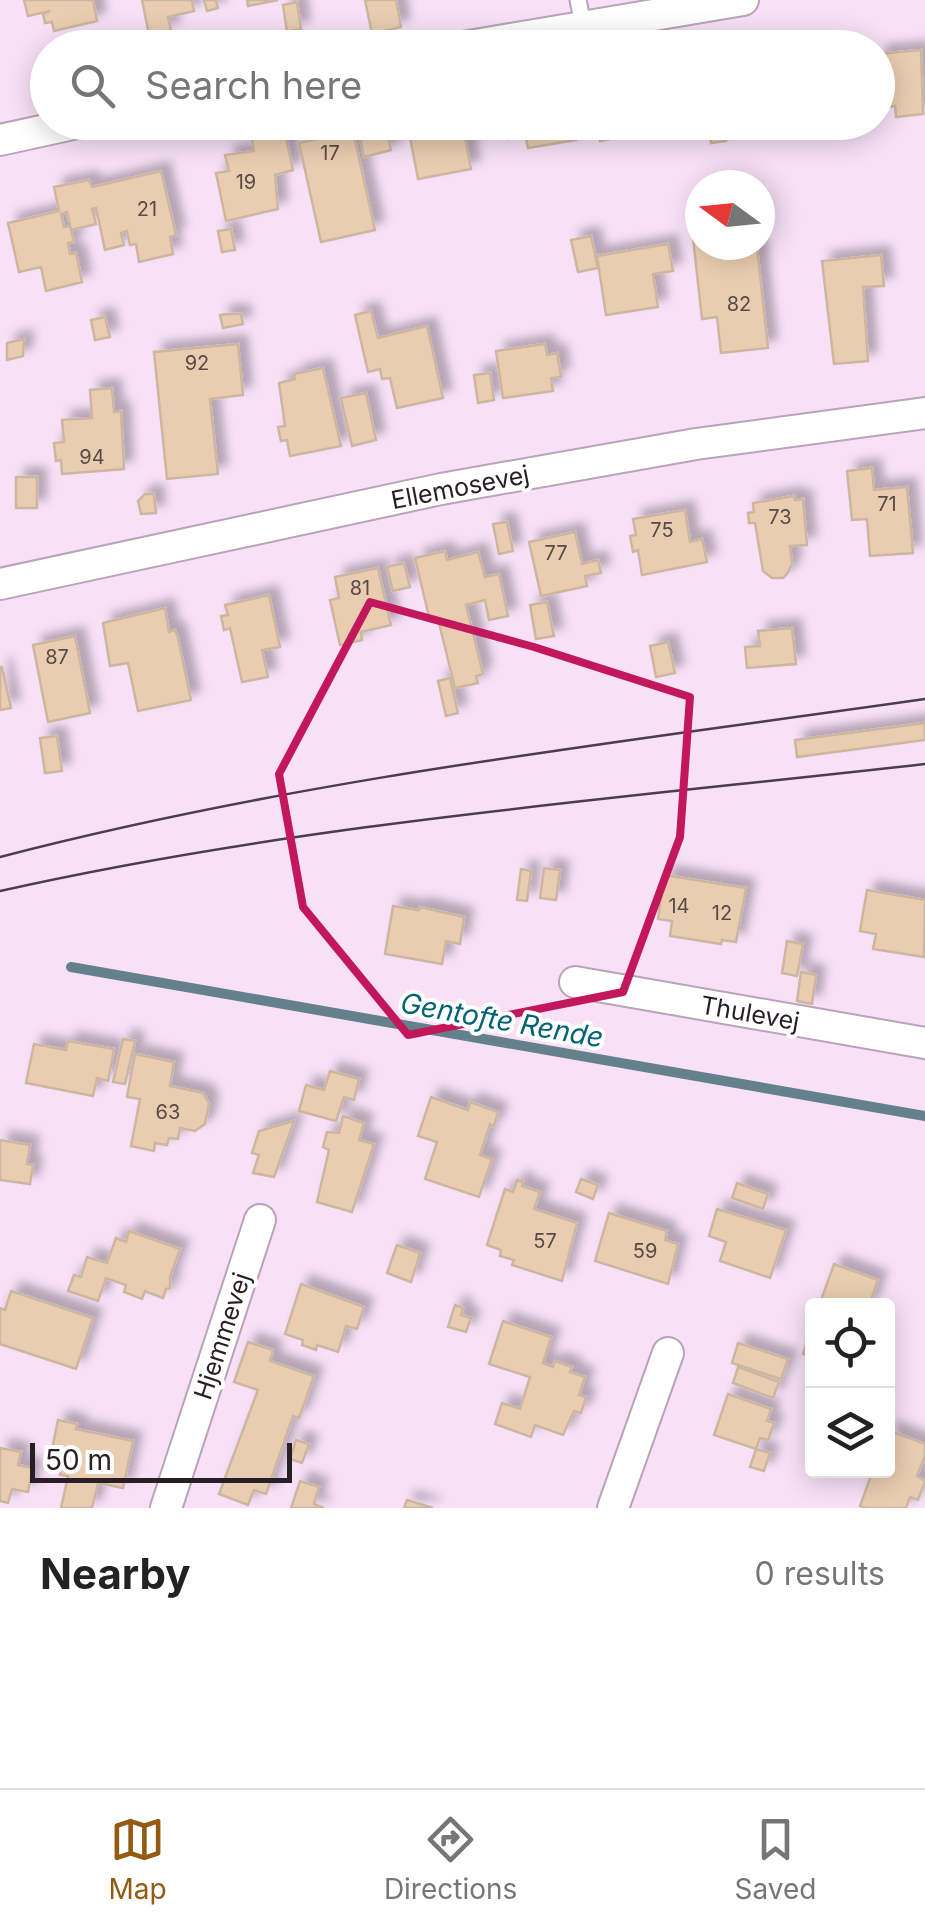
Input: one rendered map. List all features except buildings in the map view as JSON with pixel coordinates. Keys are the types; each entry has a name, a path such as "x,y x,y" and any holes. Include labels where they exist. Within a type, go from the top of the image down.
{"street":[{"path":"518,30 580,12 743,0"},
{"path":"0,140 30,133"},
{"name":"Ellemosevej","path":"0,584 441,489 696,444 925,413"},
{"name":"Thulevej","path":"575,982 925,1043"},
{"name":"Hjemmevej","path":"166,1508 260,1220"},
{"path":"613,1508 668,1353"}],"highlighted area":[{"path":"370,602 534,647 690,697 680,837 623,992 408,1035 303,907 279,774"}],"waterway":[{"name":"Gentofte Rende","path":"71,967 925,1116"}],"tram line":[{"path":"0,857 114,829 344,784 576,747 925,699"},
{"path":"0,891 114,867 345,830 925,764"}]}
